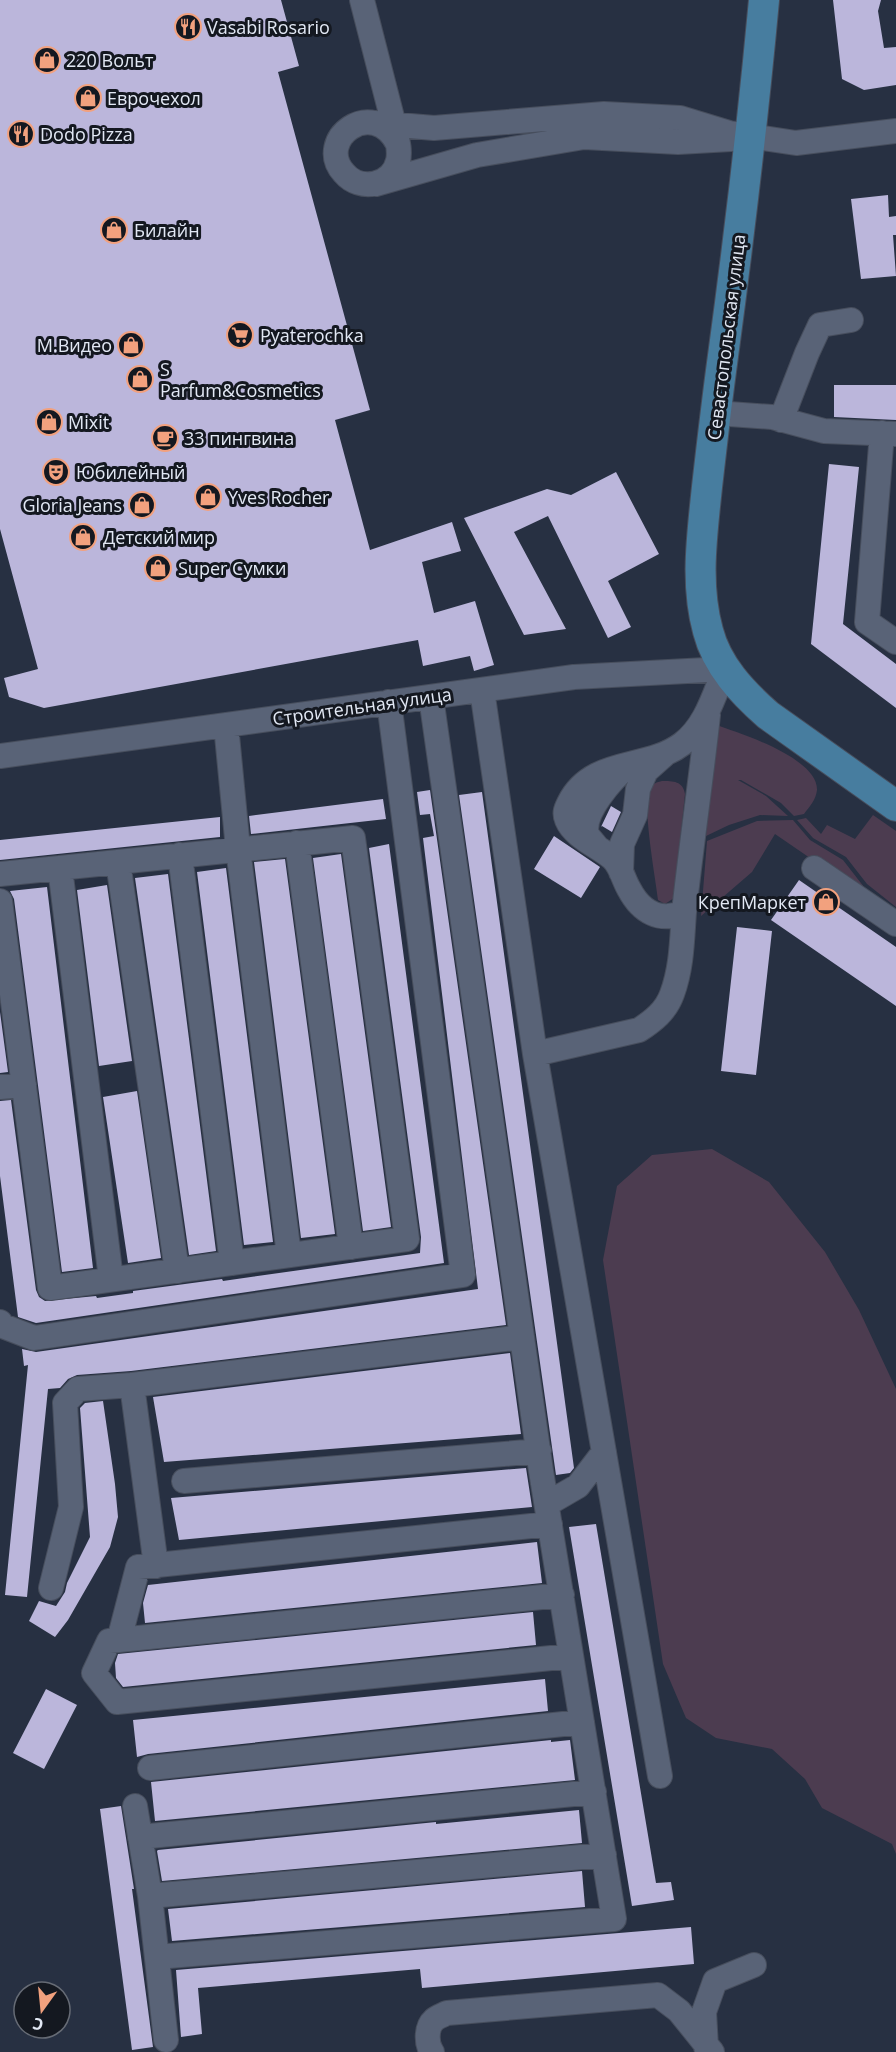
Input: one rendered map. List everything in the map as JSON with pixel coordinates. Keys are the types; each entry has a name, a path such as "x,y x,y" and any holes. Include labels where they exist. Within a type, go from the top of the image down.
{"main road":[{"name":"Севастопольская улица","path":"764,0 752,138 715,413 702,538 700,584 713,647 725,669 745,693 768,715 896,806"}],"street":[{"path":"362,0 389,131 399,154 398,164 393,173 386,180 376,184"},
{"path":"752,138 678,142 584,137 477,155 366,185 356,183 341,170 336,150 345,131 364,122 389,131 463,127 604,114 680,118 729,133 796,144 896,131"},
{"path":"781,420 820,325 851,320"},
{"path":"715,413 772,417 824,431 889,433 867,622 896,642"},
{"path":"684,912 658,916 644,910 629,890 612,858 587,835 587,822 609,784 631,764 666,753 684,743 696,731 725,669"},
{"name":"Строительная улица","path":"0,756 574,677 725,669"},
{"path":"482,690 535,1054 660,1776"},
{"path":"157,1957 614,1919 539,1451 431,697"},
{"path":"0,1322 0,1325 34,1338 463,1275 389,702"},
{"path":"535,1054 639,1030 664,1009 672,995 681,954 709,705"},
{"path":"226,725 238,849 289,1256"},
{"path":"621,872 622,844 635,815 641,780 646,771 666,753"},
{"path":"0,874 353,838 407,1239 50,1288 0,901"},
{"path":"297,843 351,1247"},
{"path":"180,855 232,1263"},
{"path":"118,862 177,1271"},
{"path":"814,867 896,924"},
{"path":"60,868 111,1279"},
{"path":"0,1088 24,1085"},
{"path":"51,1588 71,1507 65,1403 78,1389 132,1385 522,1337"},
{"path":"132,1385 156,1566"},
{"path":"184,1480 539,1451"},
{"path":"119,1640 138,1567 549,1514 578,1486 604,1452"},
{"path":"562,1595 109,1641 94,1673 117,1702 571,1656"},
{"path":"150,1768 582,1722"},
{"path":"140,1838 594,1792"},
{"path":"135,1806 150,1896 166,2040"},
{"path":"150,1896 604,1855"},
{"path":"709,2050 704,2012 715,1982 754,1965"},
{"path":"432,2052 429,2049 428,2030 435,2019 447,2013 658,1995 679,2011 709,2050"}],"shaded area":[{"path":"716,725 776,748 805,767 814,778 817,790 814,800 804,814 794,816 781,803 738,780 766,796 788,816 760,815 729,825 706,836"},
{"path":"662,781 680,784 685,794 674,898 665,904 658,900 647,808 650,788"},
{"path":"873,815 896,831 896,907 867,884 846,857 813,838 797,820 806,818 821,834 827,825 855,839"},
{"path":"793,820 810,840 843,860 864,887 896,911 896,917 775,834 752,872 701,916 707,841 757,821"},
{"path":"712,1149 769,1182 825,1252 859,1310 896,1389 896,1854 892,1844 822,1808 805,1779 772,1749 716,1738 686,1718 663,1664 603,1260 617,1186 652,1155"}],"building":[{"path":"0,0 281,0 299,66 278,72 370,410 335,420 370,550 452,522 461,551 422,562 434,613 475,601 494,665 474,671 470,656 423,666 418,640 44,708 9,697 4,678 38,669 0,529"},
{"path":"833,0 881,0 878,11 884,48 896,47 896,85 864,90 842,79"},
{"path":"888,195 889,217 896,216 896,235 893,235 896,276 861,279 851,199"},
{"path":"834,385 896,385 896,420 834,417"},
{"path":"829,464 859,467 843,624 896,664 896,708 811,644"},
{"path":"616,472 659,554 608,581 631,627 608,638 548,516 514,532 566,629 524,635 464,518 547,489 571,495"},
{"path":"430,790 506,1325 131,1371 77,1375 68,1379 60,1388 48,1389 27,1597 5,1595 28,1365 24,1366 22,1349 36,1352 478,1289 423,838 434,836 430,814 420,815 417,792"},
{"path":"482,792 574,1468 570,1473 556,1475 459,795"},
{"path":"383,799 386,819 251,834 249,816"},
{"path":"611,806 621,812 612,832 601,827"},
{"path":"220,817 220,837 0,860 0,840"},
{"path":"554,836 600,867 581,898 534,869"},
{"path":"389,844 444,1263 36,1323 18,1317 0,1176 0,1101 11,1100 36,1290 39,1297 45,1301 96,1296 97,1298 133,1293 133,1291 222,1279 223,1281 420,1253 421,1237 369,848"},
{"path":"341,854 391,1227 363,1231 313,858"},
{"path":"285,859 335,1234 301,1238 254,862"},
{"path":"226,868 273,1242 244,1245 197,872"},
{"path":"168,874 216,1251 189,1255 135,878"},
{"path":"799,880 896,947 896,1006 771,920"},
{"path":"107,885 132,1061 99,1066 77,890"},
{"path":"47,887 93,1268 62,1272 14,899 10,891"},
{"path":"737,927 772,931 756,1075 721,1071"},
{"path":"0,1012 8,1072 0,1073"},
{"path":"137,1091 161,1258 128,1263 103,1097"},
{"path":"510,1353 521,1434 164,1462 153,1397"},
{"path":"103,1401 118,1517 110,1547 68,1620 55,1637 29,1621 39,1601 56,1606 65,1592 67,1583 90,1537 80,1408 85,1403"},
{"path":"526,1468 532,1507 179,1540 171,1498"},
{"path":"596,1524 656,1883 671,1882 674,1900 632,1906 569,1527"},
{"path":"537,1542 542,1583 145,1623 143,1603 148,1585"},
{"path":"533,1612 536,1645 123,1687 116,1678 115,1663 118,1654"},
{"path":"545,1679 548,1711 137,1757 133,1720"},
{"path":"46,1689 77,1705 44,1769 13,1753"},
{"path":"551,1740 551,1742 570,1740 575,1780 155,1821 151,1782"},
{"path":"121,1806 134,1889 132,1889 153,2047 132,2050 100,1809"},
{"path":"579,1810 582,1843 162,1881 157,1851 436,1822 436,1824"},
{"path":"582,1871 585,1907 172,1941 168,1909"},
{"path":"691,1927 694,1964 422,1988 420,1969 198,1988 202,2034 181,2037 176,1970"}],"place":[{"name":"Vasabi Rosario","path":"188,27"},
{"name":"220 Вольт","path":"47,60"},
{"name":"Еврочехол","path":"88,98"},
{"name":"Dodo Pizza","path":"21,134"},
{"name":"Билайн","path":"114,230"},
{"name":"Pyaterochka","path":"240,335"},
{"name":"М.Видео","path":"131,345"},
{"name":"S Parfum&Cosmetics","path":"140,379"},
{"name":"Mixit","path":"49,422"},
{"name":"33 пингвина","path":"165,438"},
{"name":"Юбилейный","path":"56,472"},
{"name":"Yves Rocher","path":"208,497"},
{"name":"Gloria Jeans","path":"142,505"},
{"name":"Детский мир","path":"83,537"},
{"name":"Super Сумки","path":"158,568"},
{"name":"КрепМаркет","path":"826,902"}]}
